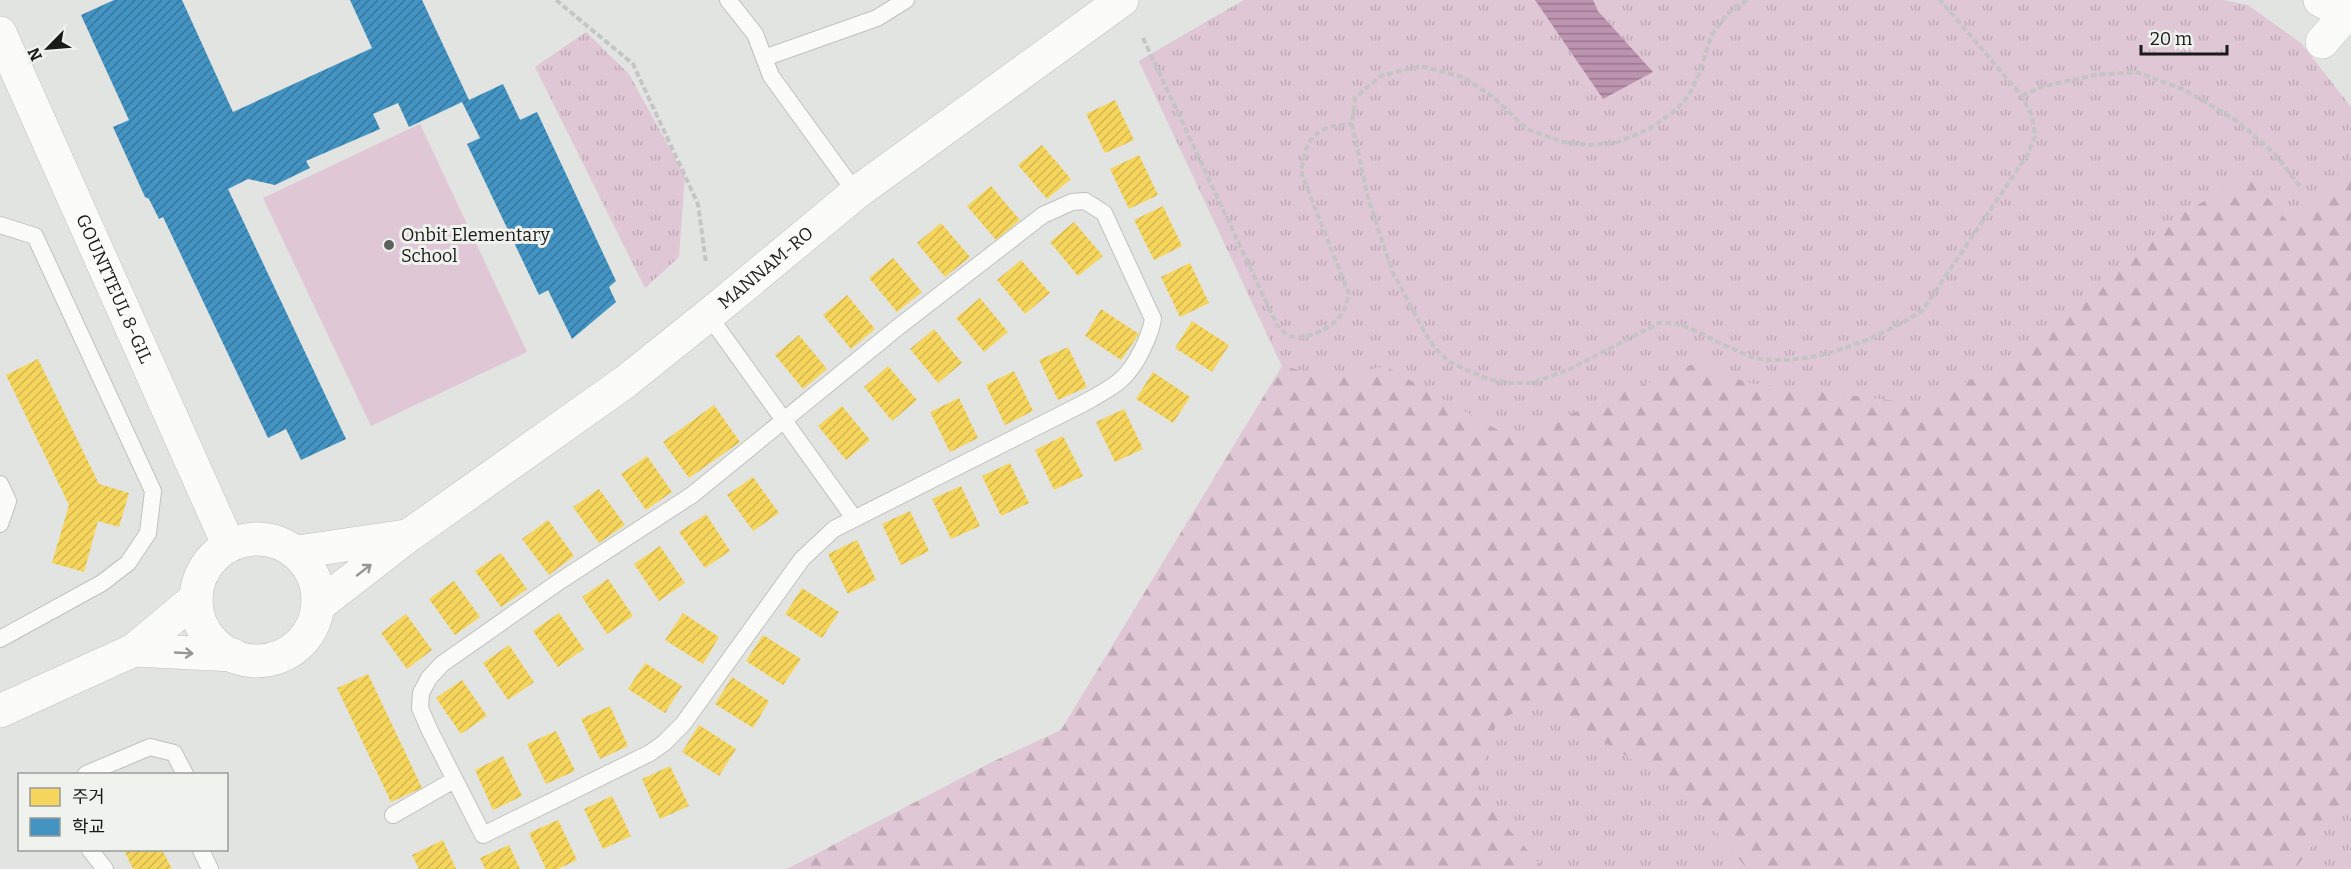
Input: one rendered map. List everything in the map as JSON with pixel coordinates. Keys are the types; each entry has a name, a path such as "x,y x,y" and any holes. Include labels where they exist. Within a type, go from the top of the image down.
{"street":[{"name":"MANNAM-RO","path":"320,605 408,536 625,382 709,316 856,193 1122,0"},
{"path":"2322,42 2339,8"},
{"name":"GOUNTTEUL 8-GIL","path":"0,33 229,546"},
{"path":"298,552 408,536"},
{"path":"245,538 273,539 298,552 315,576 320,605 312,630 295,649 272,660 246,661 222,651 202,628 195,599 202,572 220,550 245,538"},
{"path":"0,711 134,650 195,599"},
{"path":"134,650 233,656"}],"lane":[{"path":"728,0 755,34 771,76 856,193"},
{"path":"764,58 877,18 906,0"},
{"path":"1085,201 1104,213 1153,319 1149,335 1128,374 1111,388 834,529 802,559 682,724 664,743 650,753 483,835 420,708 421,693 435,671 560,581 692,495 784,421 897,328 1043,215 1065,205 1085,201"},
{"path":"0,639 102,583 128,563 148,533 153,492 34,236 1,223"},
{"path":"709,316 854,518"},
{"path":"0,484 8,501 0,524"},
{"path":"88,773 150,747 174,753 184,773"},
{"path":"393,815 454,780"},
{"path":"92,851 105,869"},
{"path":"202,851 210,869"}],"path":[{"path":"556,0 633,64 698,204 706,263"},
{"path":"1747,0 1730,12 1712,34 1699,74 1689,95 1676,110 1649,129 1618,142 1590,145 1563,142 1527,129 1492,98 1463,77 1421,66 1380,76 1355,98 1352,124 1368,198 1392,271 1424,331 1435,348 1449,362 1488,379 1510,383 1533,382 1572,368 1659,323 1674,322 1759,359 1792,361 1825,354 1903,323 1922,311 2028,154 2035,137 2032,117 2022,96 1940,0"},
{"path":"1143,38 1277,325 1288,335 1302,336 1318,332 1333,322 1343,313 1349,294 1302,175 1302,160 1317,133 1333,125 1352,124"},
{"path":"2022,96 2044,86 2096,75 2136,72 2183,89 2237,122 2274,153 2302,189"}],"green space":[{"path":"1244,0 2351,132 2351,869 787,869 992,762 1061,730 1282,366 1139,61"},
{"path":"1244,0 2223,0 2248,5 2301,43 2351,107 2351,163 2289,223 2249,176 2183,213 1996,367 1921,404 1750,383 1725,375 1698,362 1512,438 1385,366 1334,378 1282,366 1139,61"},
{"path":"586,32 629,74 685,176 679,257 645,288 535,67"},
{"path":"420,124 527,352 371,426 263,198"},
{"path":"1539,699 1689,797 1747,869 1544,869 1474,790 1497,722"},
{"path":"2351,806 2351,869 2295,869 2335,815"}],"shaded area":[{"path":"1535,0 1593,0 1598,11 1653,72 1603,99"}],"building: 주거":[{"path":"1115,100 1134,140 1105,153 1086,114"},
{"path":"1042,145 1071,179 1047,199 1018,165"},
{"path":"1139,155 1158,195 1129,209 1110,169"},
{"path":"991,186 1020,220 996,240 967,206"},
{"path":"1163,206 1182,246 1154,260 1134,220"},
{"path":"1074,222 1103,256 1078,276 1050,242"},
{"path":"941,223 970,257 945,277 917,243"},
{"path":"893,258 922,292 897,312 869,278"},
{"path":"1021,260 1050,293 1025,314 997,280"},
{"path":"1190,263 1209,303 1180,317 1161,277"},
{"path":"847,295 875,329 851,349 823,315"},
{"path":"980,298 1008,332 984,352 956,318"},
{"path":"1101,309 1139,334 1121,360 1085,336"},
{"path":"1192,321 1229,345 1212,372 1175,348"},
{"path":"934,329 962,363 938,383 910,349"},
{"path":"799,335 827,369 803,389 775,355"},
{"path":"1068,347 1087,387 1058,400 1039,360"},
{"path":"38,359 99,484 129,493 119,527 98,521 84,572 52,563 69,505 6,375"},
{"path":"888,366 917,400 892,421 864,387"},
{"path":"1014,371 1033,411 1005,425 986,385"},
{"path":"1153,372 1190,397 1173,423 1136,399"},
{"path":"959,398 978,438 950,452 930,412"},
{"path":"714,405 740,442 689,478 663,442"},
{"path":"842,406 870,440 846,460 818,426"},
{"path":"1124,409 1143,449 1115,462 1096,422"},
{"path":"1063,436 1083,476 1054,490 1035,450"},
{"path":"647,456 672,492 646,510 621,474"},
{"path":"1010,463 1029,503 1001,516 982,476"},
{"path":"753,477 779,513 753,531 727,495"},
{"path":"961,486 980,526 951,539 932,499"},
{"path":"599,489 625,525 599,543 573,507"},
{"path":"910,511 929,551 901,565 882,524"},
{"path":"706,514 730,551 705,568 679,532"},
{"path":"548,520 574,556 549,575 522,539"},
{"path":"857,540 876,580 848,594 828,554"},
{"path":"660,546 685,583 659,601 634,564"},
{"path":"501,553 527,589 501,607 475,571"},
{"path":"608,579 633,616 607,634 582,597"},
{"path":"454,581 480,617 455,635 429,599"},
{"path":"802,588 839,612 822,638 785,614"},
{"path":"559,613 584,649 558,667 533,631"},
{"path":"683,613 719,637 703,664 665,640"},
{"path":"406,614 432,650 407,669 381,633"},
{"path":"763,635 801,659 783,685 746,661"},
{"path":"509,645 534,682 508,700 483,663"},
{"path":"645,663 682,686 665,713 628,689"},
{"path":"368,674 422,788 391,802 337,688"},
{"path":"732,677 769,701 753,728 715,704"},
{"path":"462,680 487,716 461,734 436,698"},
{"path":"610,706 628,746 600,759 581,719"},
{"path":"699,725 736,749 719,776 682,752"},
{"path":"556,731 575,771 546,784 527,744"},
{"path":"503,756 522,796 493,810 475,770"},
{"path":"670,766 689,806 660,819 642,779"},
{"path":"612,796 631,836 603,849 584,809"},
{"path":"558,820 577,860 558,869 546,869 529,833"},
{"path":"443,840 456,869 419,869 412,855"},
{"path":"509,845 520,869 485,869 480,858"},
{"path":"124,851 163,851 172,869 133,869"}],"building: 학교":[{"path":"114,0 182,0 233,112 372,48 350,0 422,0 469,100 503,84 520,120 537,112 616,281 609,287 616,302 572,339 548,290 539,295 467,144 480,138 462,102 409,127 398,103 373,114 380,129 306,161 310,168 275,185 248,179 228,189 346,439 301,460 286,429 268,438 163,217 159,219 149,199 145,197 113,127 129,120 81,15"}],"place":[{"name":"Onbit Elementary School","path":"389,245"}]}
